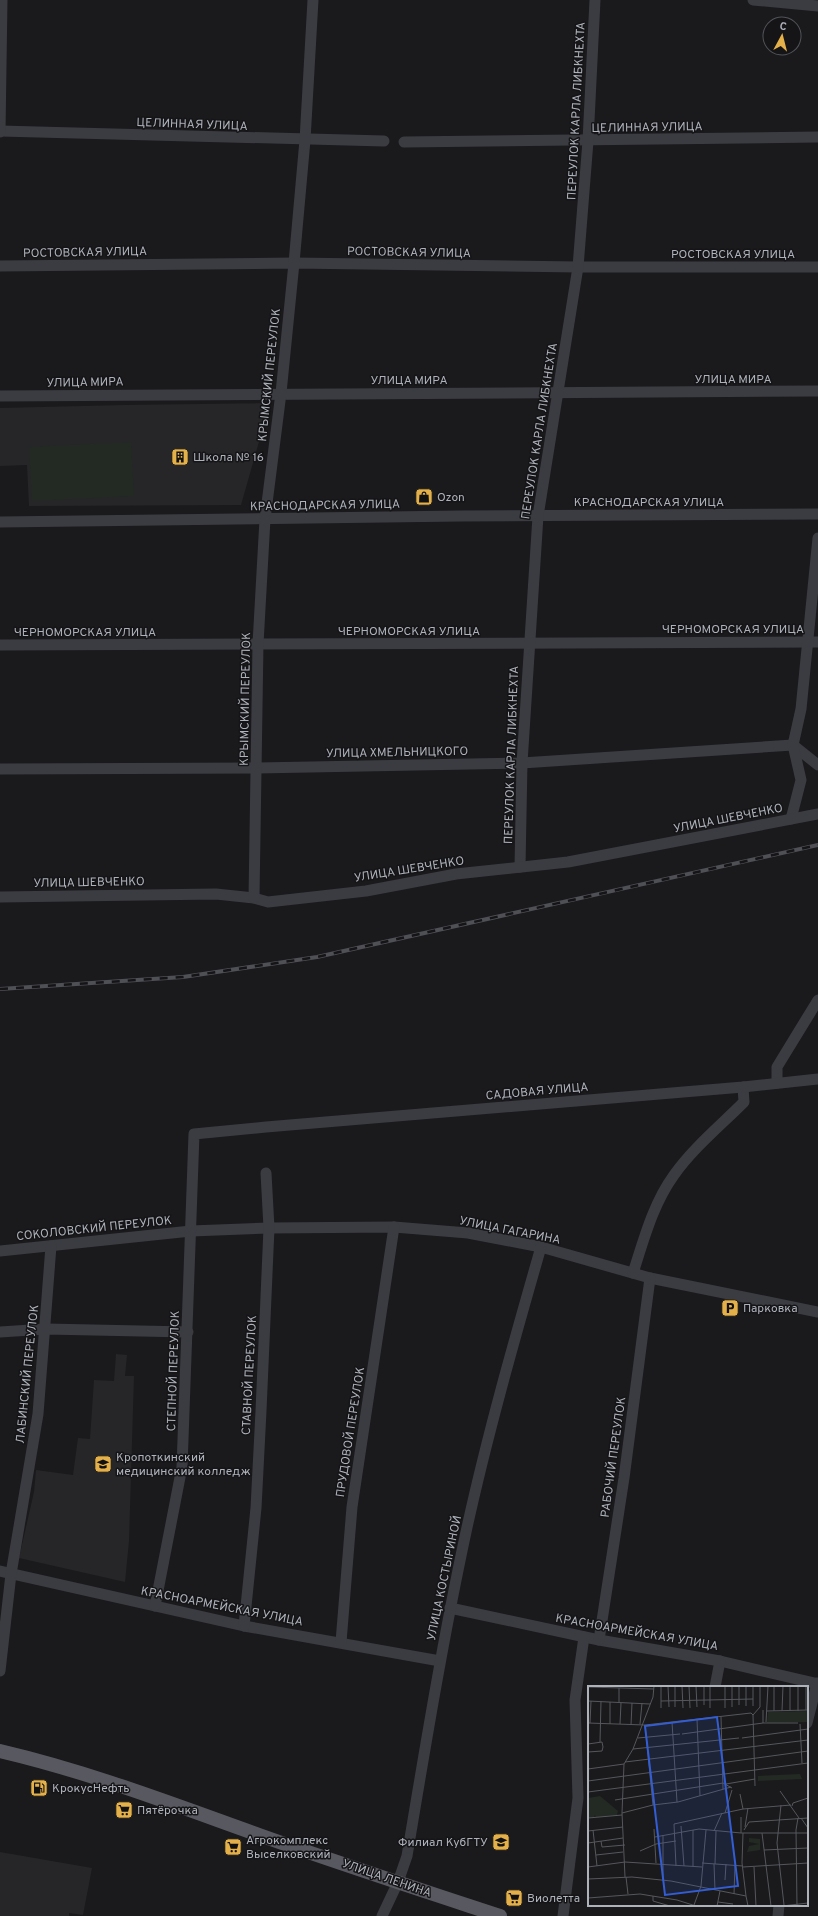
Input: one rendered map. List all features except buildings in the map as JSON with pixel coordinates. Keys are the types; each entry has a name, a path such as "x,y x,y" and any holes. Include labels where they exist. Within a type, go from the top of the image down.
{"main road":[{"name":"УЛИЦА ЛЕНИНА","path":"0,1751 81,1772 124,1786 263,1836 500,1916"}],"street":[{"path":"0,131 2,0"},
{"name":"КРЫМСКИЙ ПЕРЕУЛОК","path":"254,898 258,644 265,518 282,393 305,140 314,0"},
{"name":"ПЕРЕУЛОК КАРЛА ЛИБКНЕХТА","path":"520,867 522,763 538,516 578,267 588,140 595,0"},
{"path":"753,0 818,6"},
{"name":"ЦЕЛИННАЯ УЛИЦА","path":"0,131 384,141"},
{"name":"ЦЕЛИННАЯ УЛИЦА","path":"404,142 818,137"},
{"name":"РОСТОВСКАЯ УЛИЦА","path":"0,266 294,263 578,267 818,267"},
{"name":"УЛИЦА МИРА","path":"0,396 282,393 818,391"},
{"name":"КРАСНОДАРСКАЯ УЛИЦА","path":"0,522 265,518 818,514"},
{"path":"791,819 801,780 794,745 813,642 818,538"},
{"name":"ЧЕРНОМОРСКАЯ УЛИЦА","path":"0,645 813,642"},
{"path":"794,745 818,765"},
{"name":"УЛИЦА ХМЕЛЬНИЦКОГО","path":"0,769 257,768 522,763 794,745"},
{"name":"УЛИЦА ШЕВЧЕНКО","path":"0,897 216,894 254,898 268,902 358,892 456,874 568,862 818,814"},
{"path":"777,1082 777,1067 818,1000"},
{"name":"САДОВАЯ УЛИЦА","path":"194,1134 743,1087 818,1078"},
{"path":"633,1273 648,1226 661,1197 674,1174 744,1102 743,1087"},
{"name":"СТЕПНОЙ ПЕРЕУЛОК","path":"155,1606 182,1467 194,1134"},
{"name":"СТАВНОЙ ПЕРЕУЛОК","path":"244,1626 256,1508 269,1228 266,1173"},
{"name":"УЛИЦА ГАГАРИНА","path":"191,1231 269,1228 394,1227 468,1233 541,1247 650,1278 818,1312"},
{"name":"ПРУДОВОЙ ПЕРЕУЛОК","path":"341,1642 352,1507 394,1227"},
{"name":"СОКОЛОВСКИЙ ПЕРЕУЛОК","path":"0,1251 191,1231"},
{"name":"ЛАБИНСКИЙ ПЕРЕУЛОК","path":"0,1671 11,1574 38,1414 52,1246"},
{"name":"УЛИЦА КОСТЫРИНОЙ","path":"382,1916 398,1882 407,1856 450,1608 482,1468 513,1344 541,1247"},
{"name":"РАБОЧИЙ ПЕРЕУЛОК","path":"599,1640 624,1478 650,1278"},
{"path":"0,1332 46,1329 188,1332"},
{"name":"КРАСНОАРМЕЙСКАЯ УЛИЦА","path":"0,1571 244,1626 341,1642 440,1661"},
{"name":"КРАСНОАРМЕЙСКАЯ УЛИЦА","path":"450,1608 599,1640 720,1660 818,1684"},
{"path":"563,1916 578,1798 575,1700 584,1636"},
{"path":"715,1686 720,1660"},
{"path":"808,1719 818,1684"},
{"path":"778,1916 779,1906"}],"shaded area":[{"path":"270,403 241,505 29,506 27,465 0,466 0,408"},
{"path":"131,442 134,496 32,501 29,447"},
{"name":"Кропоткинский медицинский колледж","path":"116,1354 127,1355 125,1376 134,1376 129,1541 125,1582 19,1558 34,1492 36,1470 73,1475 78,1438 90,1439 94,1380 114,1381"},
{"path":"0,1852 92,1868 83,1915 69,1913 69,1916 0,1916"}],"railway":[{"path":"0,989 183,977 317,957 818,845"}],"place":[{"name":"Школа № 16","path":"180,457"},
{"name":"Ozon","path":"424,497"},
{"name":"Парковка","path":"730,1308"},
{"name":"Кропоткинский медицинский колледж","path":"103,1464"},
{"name":"КрокусНефть","path":"39,1788"},
{"name":"Пятёрочка","path":"124,1810"},
{"name":"Филиал КубГТУ","path":"501,1842"},
{"name":"Агрокомплекс Выселковский","path":"233,1847"},
{"name":"Виолетта","path":"514,1898"}]}
